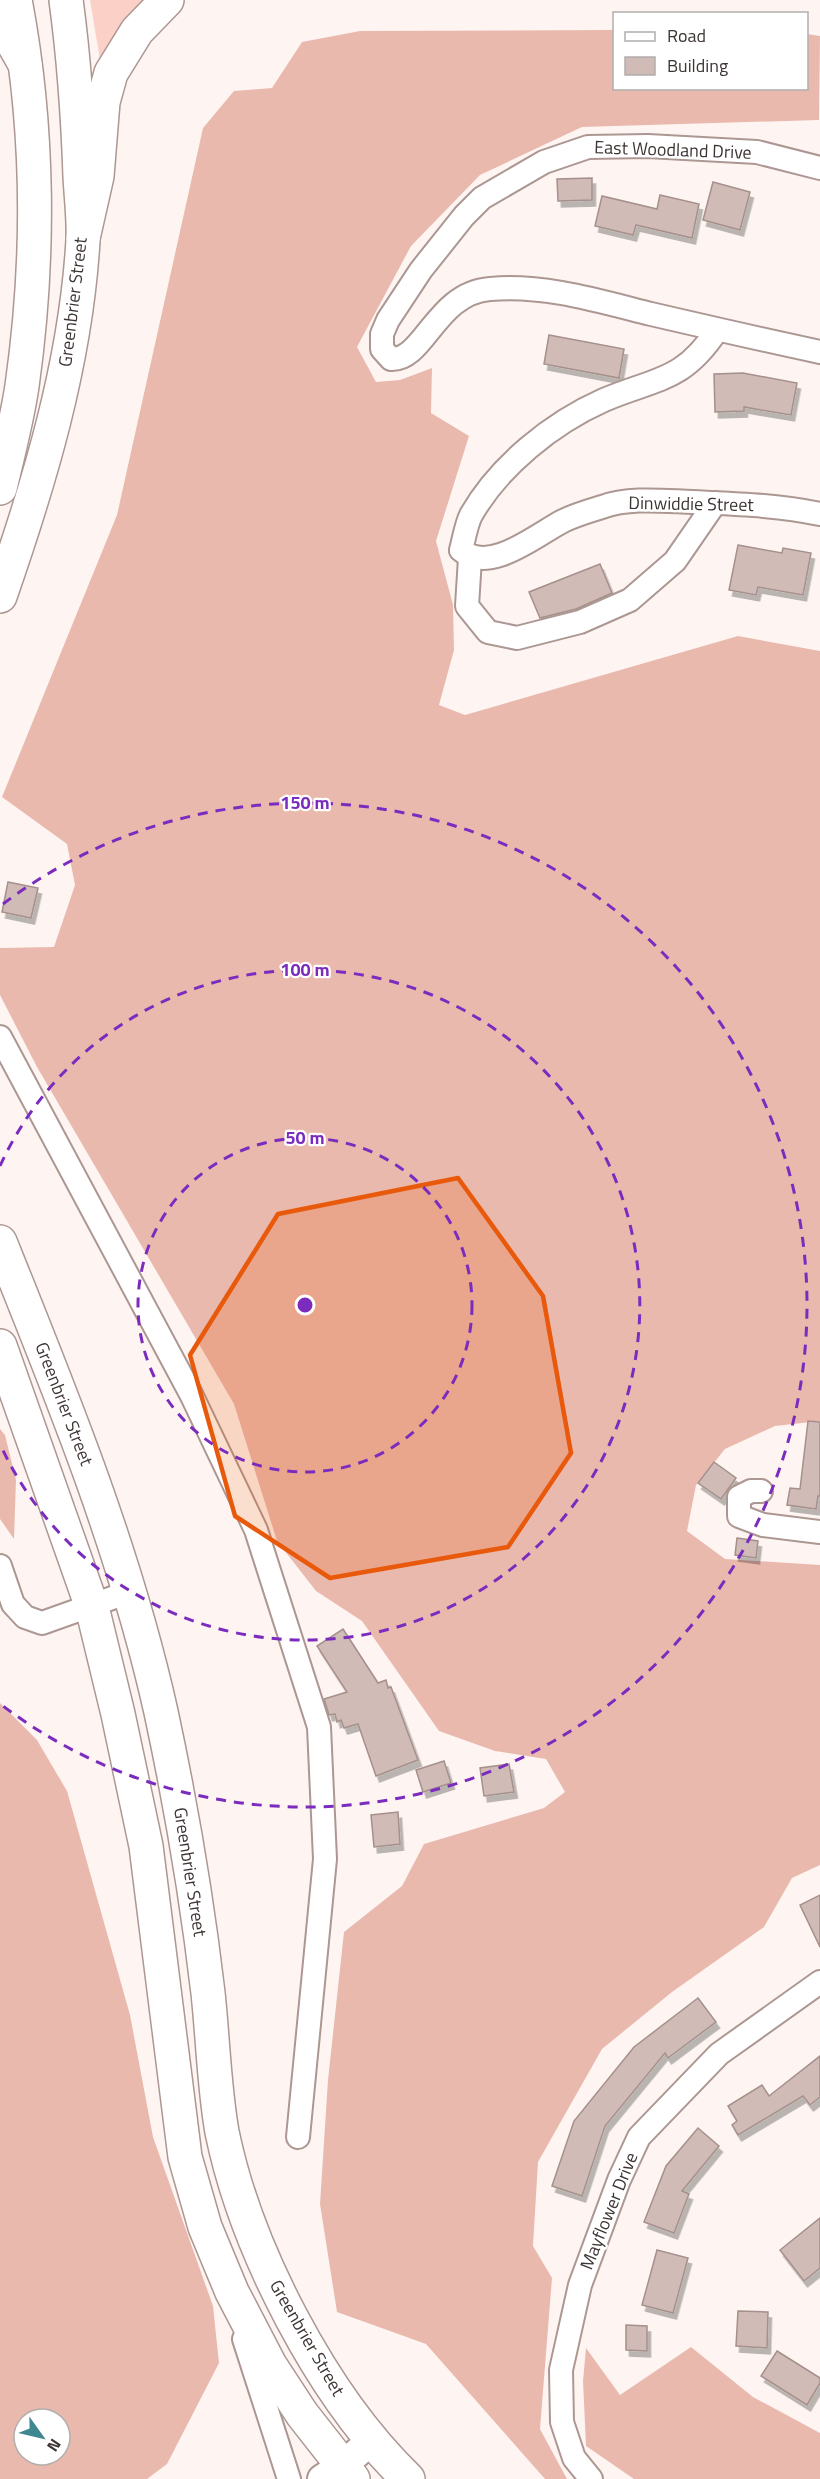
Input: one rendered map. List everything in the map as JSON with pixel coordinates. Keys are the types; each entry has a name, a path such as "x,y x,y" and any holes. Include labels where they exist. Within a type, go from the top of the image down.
{"main road":[{"path":"0,488 22,387 33,279 35,210 25,64 15,0"},
{"name":"Greenbrier Street","path":"0,596 21,537 59,398 73,331 83,238 74,60 66,0"},
{"path":"83,238 97,176 103,102 111,73 137,31 167,0"},
{"path":"0,20 25,64"},
{"name":"Greenbrier Street","path":"0,1242 70,1417 121,1560 161,1710 189,1856 208,1991 222,2131 236,2181 257,2242 279,2294 320,2367 372,2439 408,2479"},
{"path":"0,1346 92,1607 146,1846 185,2157 205,2227 232,2292 270,2365 339,2475"}],"street":[{"name":"East Woodland Drive","path":"717,330 558,292 490,288 458,299 441,313 412,351 400,360 391,359 382,349 382,334 388,320 421,270 464,216 482,198 544,162 588,147 648,146 757,152 820,168"},
{"path":"715,503 675,561 630,600 580,622 517,638 488,632 467,606 470,558 461,550 470,518 488,489 523,453 567,420 604,400 667,379 703,352 717,330 820,352"},
{"name":"Dinwiddie Street","path":"470,558 489,559 522,545 565,520 610,504 648,501 784,506 820,514"},
{"path":"0,1037 191,1394 256,1530 319,1727 325,1859 298,2137"},
{"path":"761,1491 751,1491 739,1497 739,1516 763,1525 820,1532"},
{"path":"0,1566 13,1604 25,1617 42,1623 129,1592"},
{"name":"Mayflower Drive","path":"591,2479 574,2458 562,2422 561,2370 579,2285 619,2180 639,2137 719,2054 820,1982"},
{"path":"219,2257 290,2479"},
{"path":"339,2475 372,2439"}],"highlighted area":[{"path":"458,1178 543,1296 571,1453 508,1547 330,1578 235,1516 190,1355 278,1214"}],"shaded area":[{"path":"90,0 146,0 100,60"},
{"path":"613,30 613,90 808,90 808,34 820,36 819,120 582,127 480,175 411,246 357,347 376,382 400,380 432,368 431,413 469,436 436,541 453,605 454,650 439,705 465,715 738,636 820,651 820,1421 775,1426 725,1449 696,1485 687,1531 725,1559 820,1565 820,1865 792,1878 764,1927 672,1992 602,2049 538,2162 533,2246 552,2278 540,2429 567,2479 545,2479 426,2344 337,2312 320,2204 328,2080 344,1932 402,1886 424,1844 544,1808 565,1792 546,1759 495,1751 439,1731 362,1621 316,1591 277,1541 234,1404 37,1067 0,995 0,948 54,947 75,885 67,844 2,797 117,515 203,128 234,91 272,88 302,42 360,31"},
{"path":"0,1429 5,1435 16,1480 14,1539 0,1519"},
{"path":"0,1703 37,1740 67,1791 130,2015 153,2137 213,2306 219,2363 167,2464 147,2479 0,2479"},
{"path":"691,2347 753,2397 820,2433 820,2479 634,2479 586,2446 583,2381 586,2348 620,2395"}],"building":[{"path":"592,178 592,200 558,201 557,179"},
{"path":"713,182 750,192 740,230 703,220"},
{"path":"660,195 699,204 692,238 636,225 633,235 595,226 602,196 657,209"},
{"path":"549,335 624,349 619,378 544,364"},
{"path":"743,373 797,383 791,415 744,407 744,411 715,412 714,374"},
{"path":"738,545 782,553 783,548 811,553 803,595 758,587 756,595 729,590"},
{"path":"600,564 612,593 576,609 540,618 529,592"},
{"path":"8,882 38,888 31,918 2,912"},
{"path":"808,1421 820,1422 820,1496 818,1496 816,1509 787,1505 790,1488 800,1489"},
{"path":"714,1462 736,1478 721,1499 698,1483"},
{"path":"737,1538 758,1541 756,1558 735,1555"},
{"path":"343,1629 378,1683 386,1680 388,1688 391,1687 418,1760 376,1776 358,1724 344,1728 341,1720 337,1722 335,1714 329,1715 324,1699 347,1692 317,1646"},
{"path":"444,1761 451,1783 423,1792 416,1770"},
{"path":"509,1764 514,1792 484,1796 480,1768"},
{"path":"398,1812 400,1844 374,1847 371,1815"},
{"path":"820,1895 820,1947 800,1905"},
{"path":"698,1998 716,2022 668,2058 665,2053 605,2126 582,2196 552,2186 574,2121 634,2047"},
{"path":"820,2056 820,2097 810,2105 803,2096 738,2135 732,2125 737,2121 728,2106 762,2085 769,2096"},
{"path":"698,2128 719,2146 682,2191 689,2194 674,2233 644,2222 666,2166"},
{"path":"820,2218 820,2268 804,2281 780,2250"},
{"path":"657,2250 688,2258 673,2313 642,2305"},
{"path":"738,2311 768,2312 767,2348 736,2346"},
{"path":"626,2325 647,2326 647,2351 626,2350"},
{"path":"777,2351 820,2378 820,2383 807,2405 761,2376"}]}
